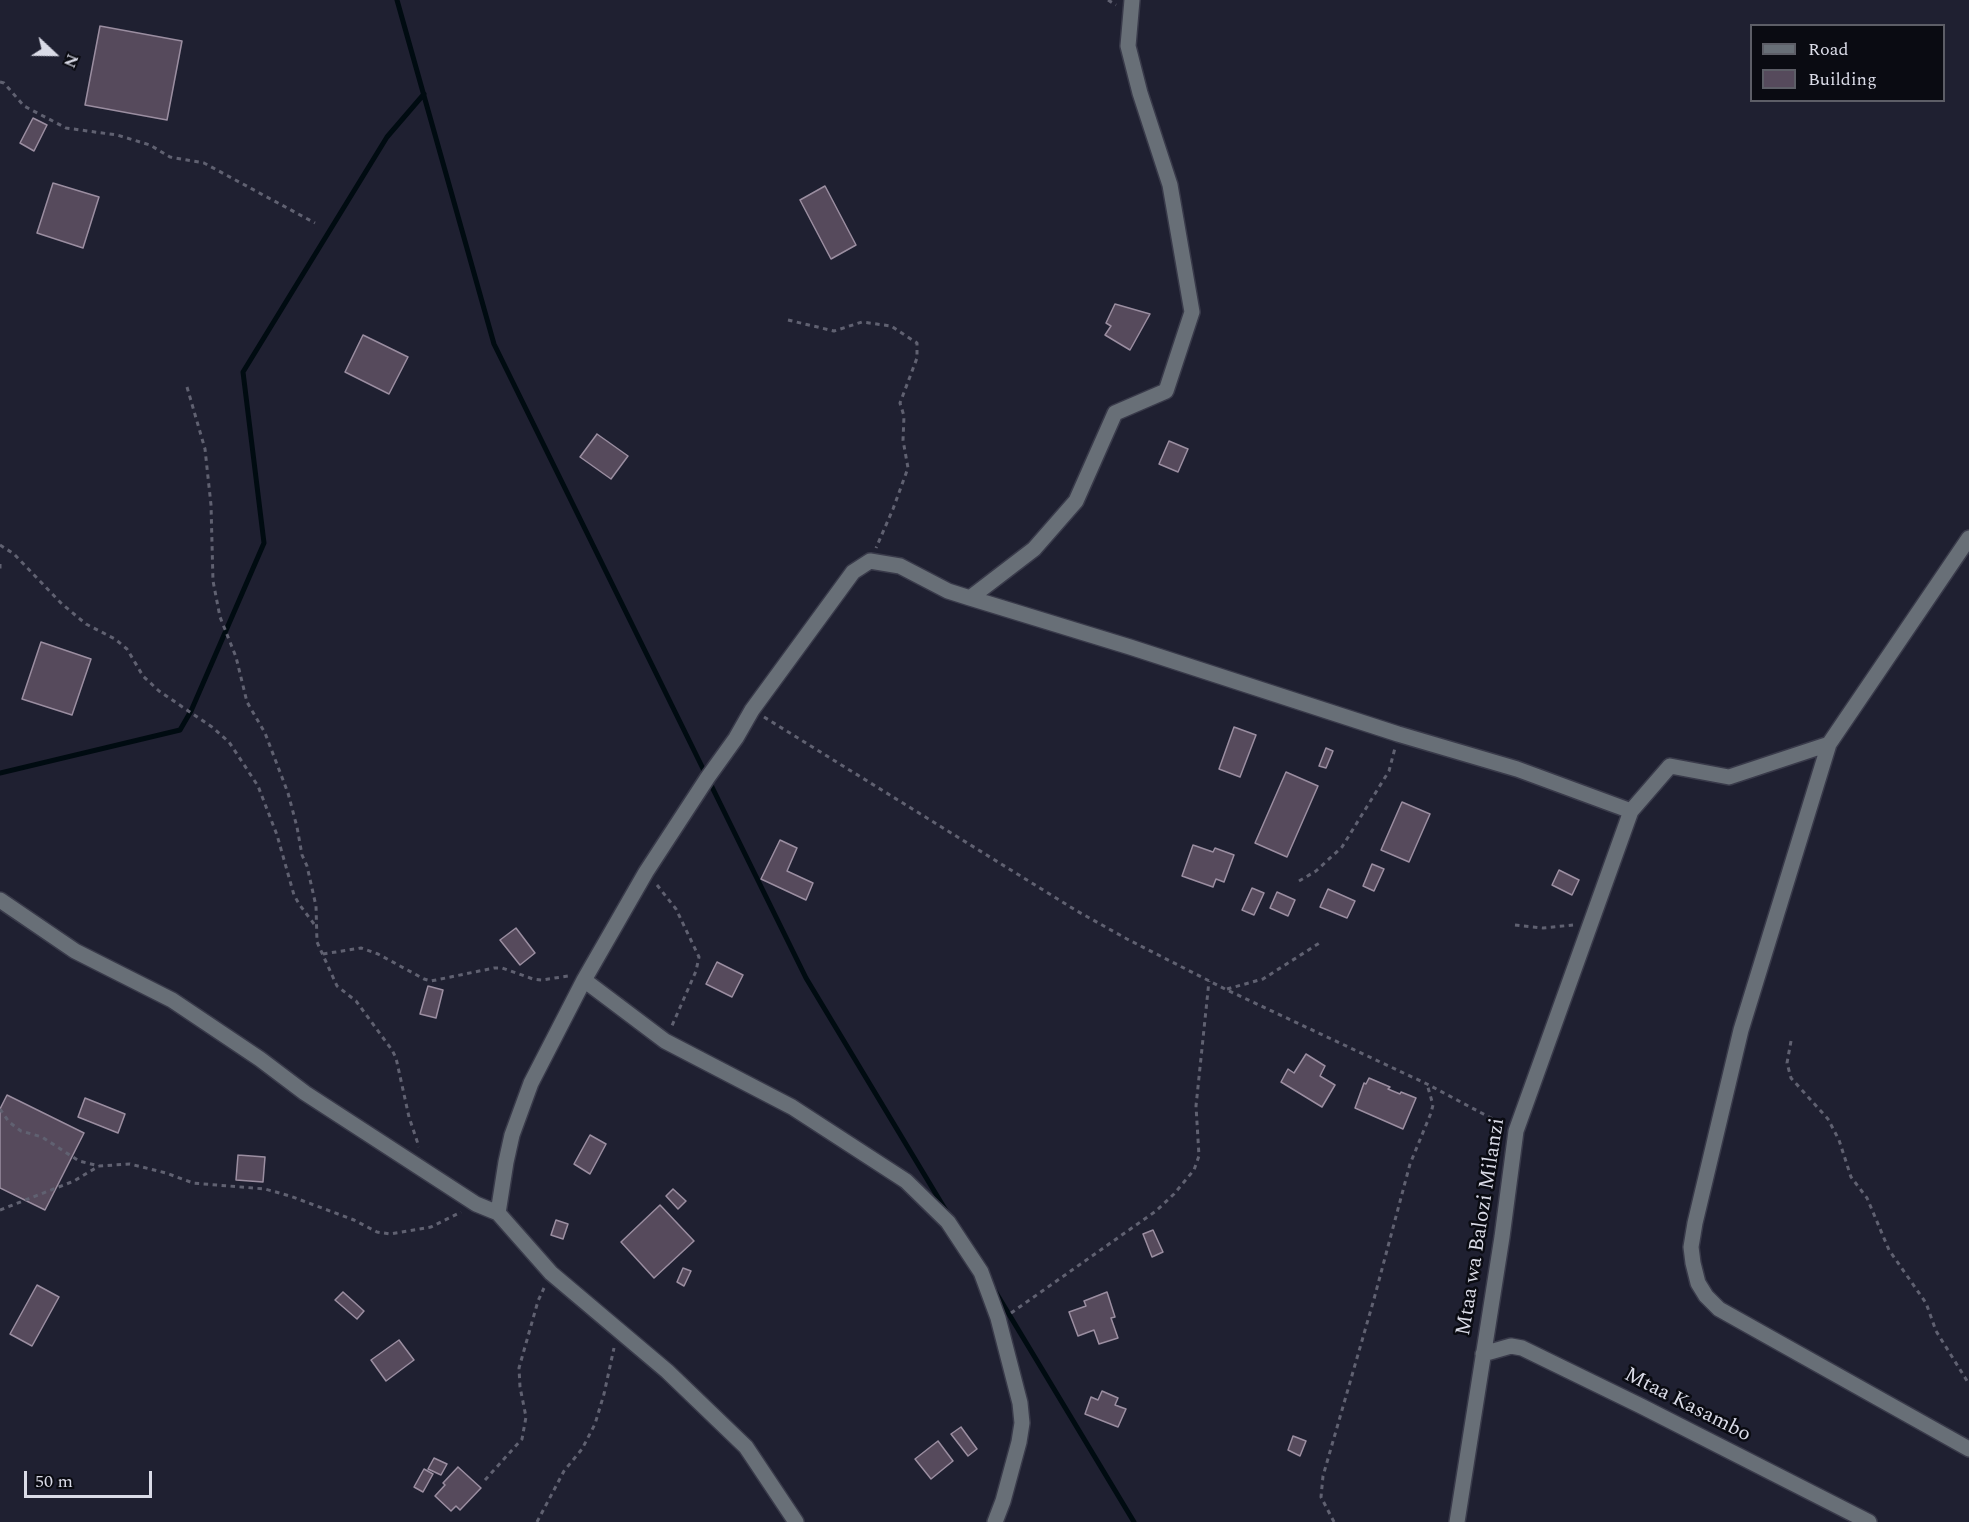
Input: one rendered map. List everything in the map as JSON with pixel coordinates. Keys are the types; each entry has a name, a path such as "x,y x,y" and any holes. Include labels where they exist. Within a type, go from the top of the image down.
{"street":[{"path":"970,598 1034,549 1077,501 1115,412 1166,391 1192,312 1170,185 1140,93 1128,46 1132,0"},
{"path":"1969,538 1829,744 1741,1030 1691,1247 1698,1283 1706,1296 1719,1309 1969,1449"},
{"path":"498,1213 512,1135 531,1083 586,976 646,872 736,738 752,710 853,572 870,561 900,566 948,591 1398,734 1517,769 1631,811 1670,766 1729,777 1829,744"},
{"name":"Mtaa wa Balozi Milanzi","path":"1457,1522 1502,1237 1516,1131 1631,811"},
{"path":"0,900 75,951 172,1000 260,1059 305,1093 476,1204 498,1213 551,1273 667,1371 746,1447 796,1522"},
{"path":"586,976 665,1041 792,1107 906,1181 948,1222 981,1272 998,1318 1020,1402 1022,1423 1019,1442 995,1522"},
{"name":"Mtaa Kasambo","path":"1483,1354 1511,1346 1522,1348 1869,1522"}],"path":[{"path":"0,82 4,83 24,106 66,128 117,135 150,145 170,157 204,163 315,223"},
{"path":"788,320 834,331 862,322 891,326 917,343 917,358 900,403 904,416 903,440 908,468 870,561"},
{"path":"187,387 205,449 211,505 213,581 220,617 236,657 246,702 265,733 288,793 316,906 317,942 337,986 356,1001 396,1058 409,1117 427,1172"},
{"path":"0,545 14,554 62,604 86,624 115,639 128,649 143,676 159,691 212,727 229,742 258,786 277,836 294,895 316,925"},
{"path":"0,564 0,571"},
{"path":"752,710 1077,911 1127,939 1225,989 1427,1084 1516,1131"},
{"path":"1299,881 1316,871 1342,847 1389,771 1398,734"},
{"path":"646,872 676,909 699,957 696,971 665,1041"},
{"path":"1515,925 1544,928 1592,922"},
{"path":"1225,989 1263,979 1321,942"},
{"path":"322,954 361,948 378,954 424,980 431,981 494,968 502,968 532,979 542,980 586,976"},
{"path":"998,1318 1009,1315 1156,1211 1194,1170 1199,1156 1196,1106 1209,981"},
{"path":"1791,1041 1787,1063 1791,1078 1828,1119 1839,1140 1851,1177 1867,1198 1889,1250 1926,1304 1936,1331 1969,1384"},
{"path":"1335,1522 1321,1497 1323,1476 1410,1164 1431,1113 1432,1105 1427,1084"},
{"path":"0,1109 9,1122 21,1131 42,1137 79,1161 99,1166 130,1164 193,1183 266,1189 354,1220 377,1232 390,1234 431,1227 476,1204"},
{"path":"0,1210 74,1181 99,1166"},
{"path":"485,1480 522,1439 526,1417 520,1388 519,1368 538,1301 551,1273"},
{"path":"537,1522 564,1471 582,1449 595,1424 618,1331"}],"building":[{"path":"100,26 182,41 167,120 85,105"},
{"path":"33,118 47,125 34,151 20,143"},
{"path":"53,183 99,197 83,248 37,233"},
{"path":"825,186 856,245 831,259 800,200"},
{"path":"1115,304 1150,314 1130,350 1105,335 1111,326 1106,323"},
{"path":"363,335 408,357 389,394 345,372"},
{"path":"597,434 628,456 611,479 580,457"},
{"path":"1169,441 1188,449 1178,472 1159,464"},
{"path":"41,642 91,659 72,715 22,699"},
{"path":"1234,727 1256,735 1240,777 1219,769"},
{"path":"1326,748 1333,751 1326,768 1319,766"},
{"path":"1286,772 1318,786 1287,857 1255,843"},
{"path":"1402,802 1430,814 1409,862 1381,850"},
{"path":"780,840 797,848 787,871 813,883 806,900 761,879"},
{"path":"1193,845 1213,852 1215,848 1234,855 1224,882 1216,879 1213,887 1182,876"},
{"path":"1372,864 1384,869 1374,891 1363,886"},
{"path":"1559,870 1579,880 1572,895 1552,885"},
{"path":"1252,888 1264,893 1254,915 1242,910"},
{"path":"1328,889 1355,901 1347,918 1320,907"},
{"path":"1277,892 1295,900 1288,916 1270,908"},
{"path":"516,928 535,953 520,965 500,940"},
{"path":"717,962 743,975 732,997 706,984"},
{"path":"428,986 443,990 436,1018 420,1014"},
{"path":"1306,1054 1325,1066 1320,1076 1335,1085 1322,1107 1281,1082 1288,1069 1294,1073"},
{"path":"1369,1078 1390,1087 1388,1089 1416,1098 1403,1129 1355,1108 1364,1083 1366,1084"},
{"path":"7,1095 84,1133 45,1210 0,1188 0,1109"},
{"path":"85,1098 125,1114 118,1133 78,1117"},
{"path":"590,1135 606,1144 590,1174 574,1164"},
{"path":"238,1155 265,1157 263,1182 236,1180"},
{"path":"673,1189 686,1201 678,1209 666,1196"},
{"path":"660,1205 694,1241 654,1278 621,1242"},
{"path":"556,1220 568,1224 563,1239 551,1235"},
{"path":"1153,1230 1163,1252 1152,1257 1143,1234"},
{"path":"683,1268 691,1271 684,1286 677,1282"},
{"path":"37,1285 59,1297 32,1346 10,1334"},
{"path":"343,1292 364,1311 357,1319 335,1300"},
{"path":"1107,1292 1115,1317 1111,1318 1118,1338 1099,1344 1094,1330 1078,1336 1069,1312 1086,1306 1084,1301"},
{"path":"399,1340 414,1360 386,1381 371,1360"},
{"path":"1102,1391 1118,1398 1115,1405 1126,1409 1118,1427 1085,1414 1091,1397 1098,1400"},
{"path":"961,1427 977,1449 968,1456 951,1434"},
{"path":"1293,1436 1306,1441 1300,1456 1288,1450"},
{"path":"938,1441 953,1461 931,1479 915,1459"},
{"path":"434,1458 447,1464 441,1475 428,1469"},
{"path":"458,1467 481,1488 460,1510 456,1506 451,1511 435,1496 445,1485 443,1483"},
{"path":"424,1469 433,1474 423,1492 414,1487"}],"waterway":[{"path":"397,0 494,344 806,978 948,1214"},
{"path":"0,773 180,730 191,711 264,543 243,372 387,137 424,94"},
{"path":"995,1291 1134,1522"}]}
